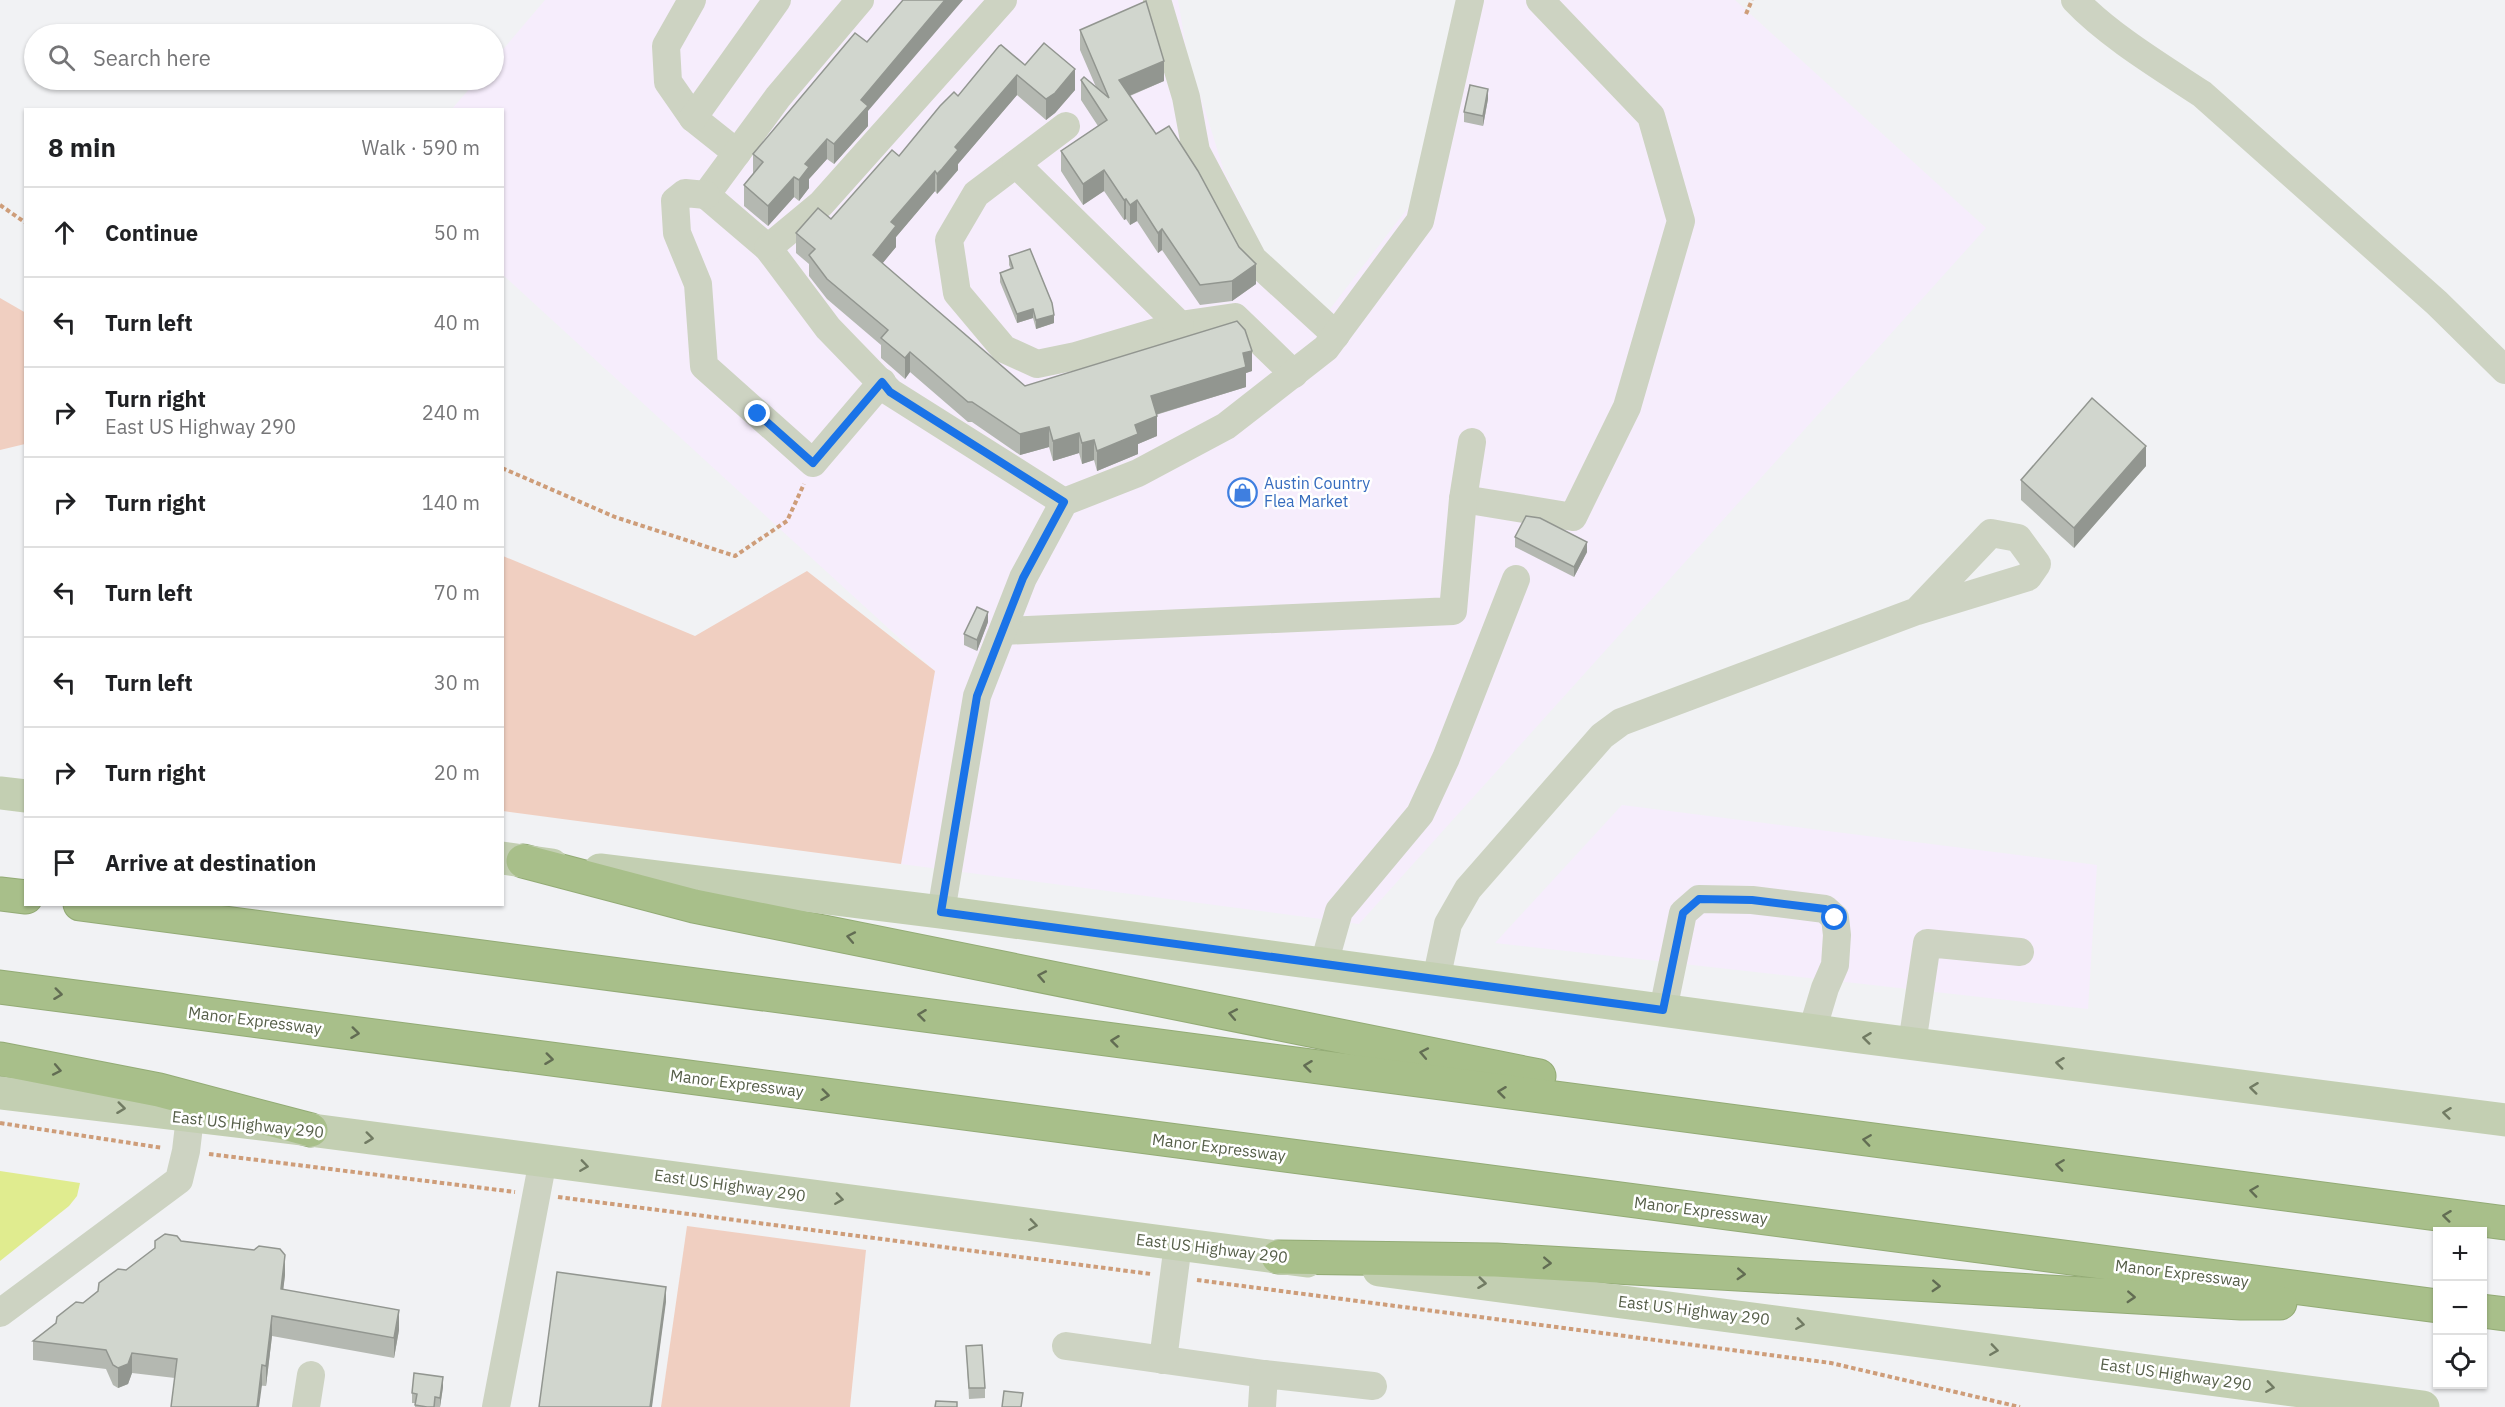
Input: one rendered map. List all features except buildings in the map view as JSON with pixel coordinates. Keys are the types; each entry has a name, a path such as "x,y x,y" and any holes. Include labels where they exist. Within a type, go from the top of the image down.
{"highway":[{"path":"513,860 694,906 1567,1082 1664,1113"},
{"path":"0,894 24,897"},
{"path":"95,906 2505,1223"},
{"name":"Manor Expressway","path":"0,987 2433,1305"},
{"path":"0,1059 159,1090 311,1130"},
{"path":"1278,1257 1496,1260 2241,1304 2395,1301"},
{"path":"2487,1312 2505,1314"}],"main road":[{"path":"0,793 24,796"},
{"path":"513,860 941,912 1812,1031 2505,1120"},
{"name":"East US Highway 290","path":"0,1093 543,1160 2423,1407"}],"lane":[{"path":"692,0 666,46 668,82 693,118 737,153"},
{"path":"693,118 777,0"},
{"path":"768,248 821,204 1003,0"},
{"path":"1157,0 1186,97 1196,151 1253,259 1336,335"},
{"path":"941,912 977,696 1023,578 1064,502 1138,474 1226,426 1326,348 1420,222 1470,0"},
{"path":"1463,499 1573,517 1627,407 1682,221 1651,116 1540,0"},
{"path":"2075,0 2087,13 2202,94 2437,303 2505,370"},
{"path":"705,195 854,2"},
{"path":"1066,126 976,194 949,240 957,293 1004,349 1037,364 1076,356 1180,325 1235,317 1294,374"},
{"path":"1016,164 1180,325"},
{"path":"882,382 813,463 704,366 698,284 677,233 675,201 685,193 705,195 768,248 828,328 882,382 890,392 1064,502"},
{"path":"1003,631 1454,611 1463,499 1472,442"},
{"path":"1324,964 1339,911 1420,814 1446,758 1516,579"},
{"path":"1436,980 1448,924 1468,888 1602,736 1621,722 1917,611"},
{"path":"1663,1010 1683,913 1699,899 1752,900 1825,909 1835,918 1837,935 1835,965 1825,988 1812,1031"},
{"path":"1912,1044 1927,943 2020,952"},
{"path":"0,1313 179,1180 186,1151 190,1117"},
{"path":"496,1407 543,1160"},
{"path":"1163,1360 1178,1244"},
{"path":"1066,1346 1264,1374 1373,1386"},
{"path":"1262,1407 1264,1374"},
{"path":"306,1407 311,1375"}],"path":[{"path":"1746,14 1752,0"},
{"path":"0,205 24,222"},
{"path":"504,469 615,517 735,556 787,521 813,463"},
{"path":"0,1123 186,1151 536,1194 1831,1363 2020,1407"}],"shaded area":[{"name":"Austin Country Flea Market","path":"545,0 1178,0 1187,53 1224,171 1270,262 1327,313 1414,200 1456,0 1735,0 1986,228 1359,924 901,864 935,671 504,276 504,108 453,108 468,90 504,90 504,48"},
{"path":"0,298 24,312 24,444 0,450"},
{"path":"504,556 695,636 807,571 935,671 901,864 504,811"},
{"path":"1622,805 2097,865 2088,1009 1495,943"},
{"path":"0,1171 80,1183 77,1196 69,1206 0,1261"},
{"path":"687,1226 866,1250 850,1407 661,1407"}],"place":[{"name":"Austin Country Flea Market","path":"1243,492"}],"route":[{"path":"758,414 813,463 882,382 890,392 1064,502 1023,578 977,696 941,912 1663,1010 1683,913 1699,899 1752,900 1825,909 1835,918"}]}
